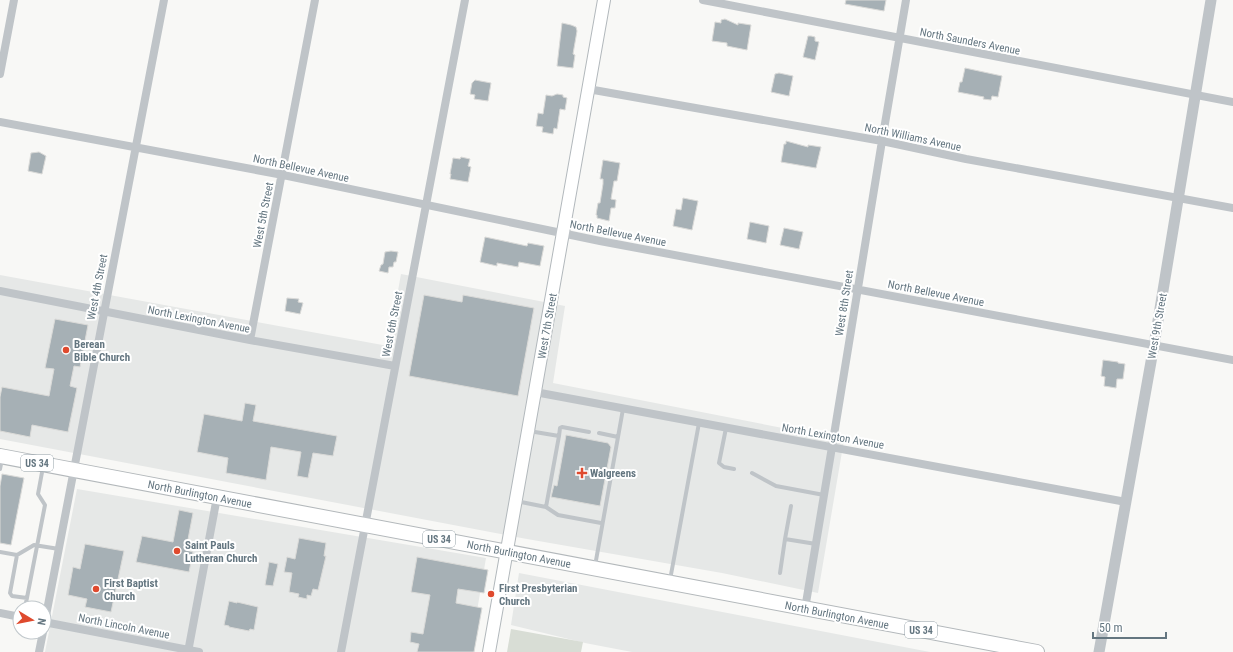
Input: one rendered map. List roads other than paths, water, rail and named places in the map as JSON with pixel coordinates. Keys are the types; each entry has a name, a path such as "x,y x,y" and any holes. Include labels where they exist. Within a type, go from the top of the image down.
{"highway":[{"name":"North Burlington Avenue","path":"1,460 44,464 1037,652"}],"main road":[{"name":"West 7th Street","path":"489,652 604,0"}],"street":[{"path":"0,74 14,0"},
{"name":"West 4th Street","path":"48,600 164,0"},
{"name":"West 5th Street","path":"250,340 315,0"},
{"name":"West 6th Street","path":"341,652 465,0"},
{"name":"North Saunders Avenue","path":"703,0 1233,102"},
{"name":"West 8th Street","path":"805,609 906,0"},
{"name":"West 9th Street","path":"1099,652 1154,345 1212,0"},
{"name":"North Williams Avenue","path":"588,89 882,141 966,159 1233,208"},
{"name":"North Bellevue Avenue","path":"0,122 282,175 563,234 1233,360"},
{"name":"North Lexington Avenue","path":"0,291 250,340 395,366"},
{"name":"North Lexington Avenue","path":"535,392 1126,502"},
{"path":"188,651 217,497"},
{"path":"0,613 12,615"},
{"name":"North Lincoln Avenue","path":"52,625 199,652"},
{"path":"39,652 41,640"}],"lane":[{"path":"594,569 623,409"},
{"path":"669,583 699,423"},
{"path":"546,507 560,428 562,427 589,432"},
{"path":"726,428 719,463 724,467 734,469"},
{"path":"528,431 559,436"},
{"path":"599,433 618,437"},
{"path":"17,555 10,593 12,596 27,598 45,506 38,494 44,464"},
{"path":"752,473 776,486 824,495"},
{"path":"516,501 546,507 558,514 601,523"},
{"path":"780,572 791,506"},
{"path":"785,539 816,544"},
{"path":"0,552 17,555 34,544 58,549"}],"place":[{"name":"Berean Bible Church","path":"66,350"},
{"name":"Walgreens","path":"582,473"},
{"name":"Saint Pauls Lutheran Church","path":"177,551"},
{"name":"First Baptist Church","path":"96,589"},
{"name":"First Presbyterian Church","path":"491,594"}]}
